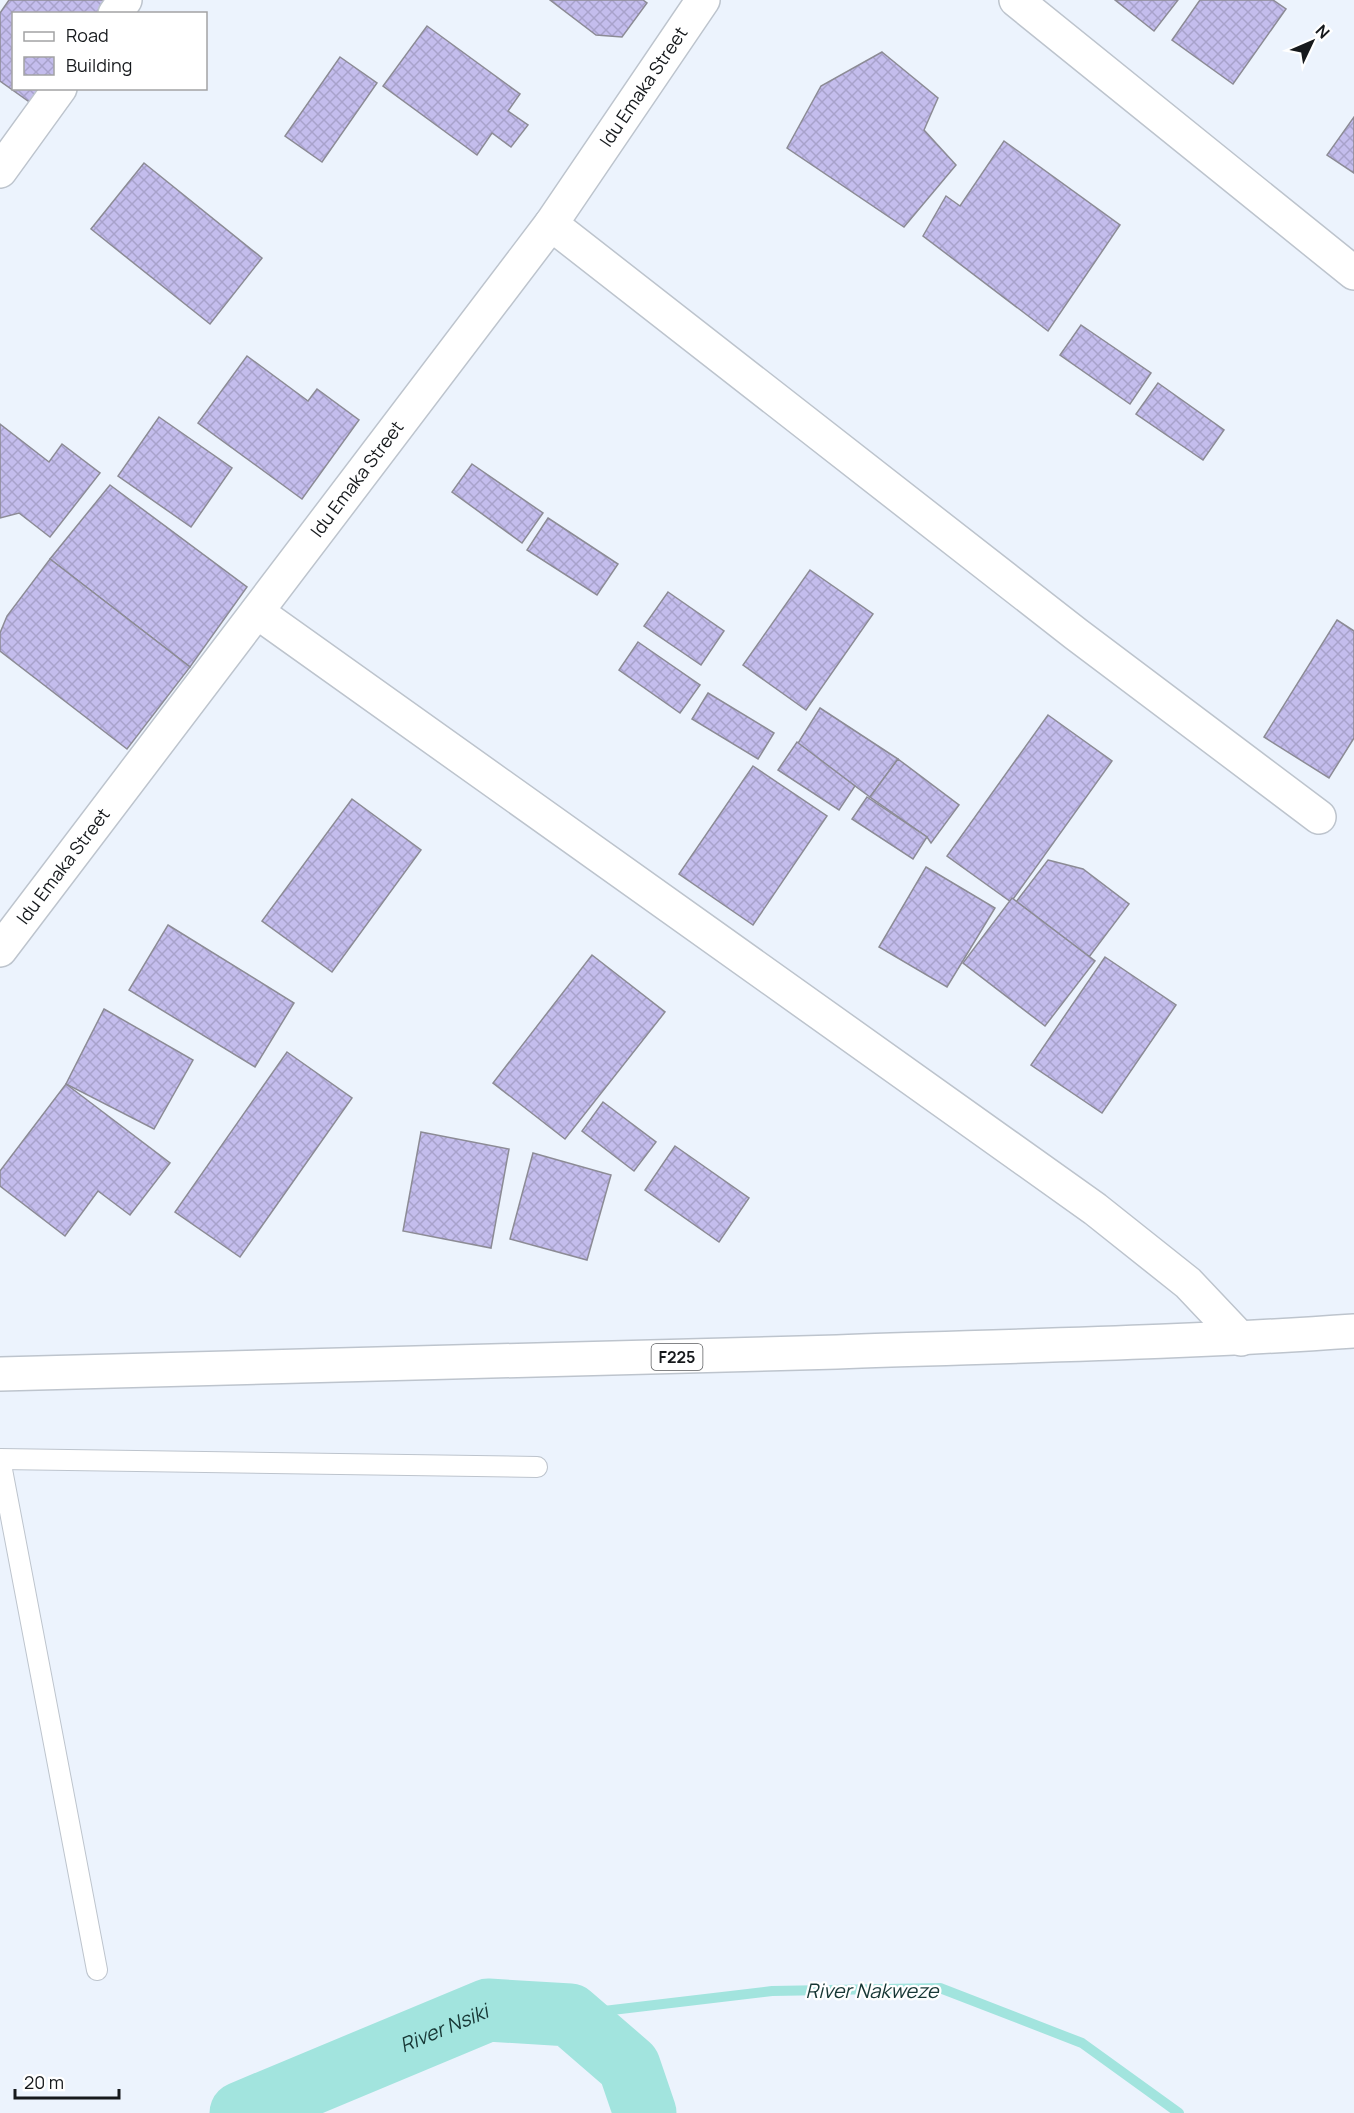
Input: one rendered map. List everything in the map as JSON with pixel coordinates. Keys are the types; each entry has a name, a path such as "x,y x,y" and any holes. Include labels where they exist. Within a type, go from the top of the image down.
{"street":[{"name":"Idu Emaka Street","path":"0,950 551,224 703,0"},
{"path":"1016,0 1354,273"},
{"path":"0,171 59,90"},
{"path":"551,224 1076,634 1319,817"},
{"path":"257,612 1095,1209 1188,1283 1241,1339"},
{"name":"F225","path":"0,1374 280,1369 1241,1339 1354,1331"}],"lane":[{"path":"97,1970 0,1459 537,1467"}],"building":[{"path":"9,0 111,0 102,12 12,12 12,90 0,81 0,13"},
{"path":"550,0 643,0 647,3 622,37 596,35"},
{"path":"1115,0 1178,0 1154,31"},
{"path":"1200,0 1273,0 1286,9 1233,84 1172,40"},
{"path":"427,26 520,94 508,111 528,125 511,147 492,133 477,155 383,86"},
{"path":"882,52 938,98 924,130 956,165 904,227 787,148 821,86"},
{"path":"340,57 377,83 322,162 285,136"},
{"path":"13,90 46,90 35,106"},
{"path":"1354,117 1354,173 1327,155"},
{"path":"1004,141 1120,225 1048,331 923,236 946,196 960,206"},
{"path":"144,163 262,258 210,324 91,229"},
{"path":"1081,325 1151,373 1130,404 1060,355"},
{"path":"247,356 308,401 317,389 359,420 302,499 198,423"},
{"path":"1158,383 1224,430 1203,460 1136,414"},
{"path":"159,417 232,468 191,527 118,476"},
{"path":"0,424 49,462 62,444 100,473 50,537 19,513 0,518"},
{"path":"472,464 543,513 522,543 452,492"},
{"path":"110,485 247,587 190,667 50,559"},
{"path":"548,518 618,564 597,595 527,550"},
{"path":"50,559 190,667 127,749 0,651 0,633 7,616"},
{"path":"810,570 873,614 806,710 743,665"},
{"path":"668,592 724,631 701,665 644,626"},
{"path":"1337,620 1354,631 1354,738 1329,778 1264,737"},
{"path":"638,642 700,685 680,713 619,670"},
{"path":"708,693 774,733 758,759 692,719"},
{"path":"820,708 898,759 870,797 795,748"},
{"path":"1048,715 1112,761 1011,902 947,856"},
{"path":"797,742 855,786 839,810 778,770"},
{"path":"898,759 959,805 931,843 927,837 870,797"},
{"path":"753,766 827,816 753,925 679,874"},
{"path":"867,797 927,837 913,859 852,819"},
{"path":"352,799 421,850 332,972 262,921"},
{"path":"1048,860 1083,869 1129,904 1089,957 1016,902"},
{"path":"926,867 995,908 947,987 879,947"},
{"path":"1012,898 1095,961 1045,1026 963,963"},
{"path":"168,925 294,1003 255,1067 129,990"},
{"path":"592,955 665,1012 565,1139 493,1083"},
{"path":"1105,957 1176,1005 1102,1113 1031,1065"},
{"path":"104,1009 193,1060 154,1129 66,1084"},
{"path":"287,1052 352,1098 240,1257 175,1212"},
{"path":"66,1084 170,1163 130,1215 98,1191 65,1236 0,1186 0,1171"},
{"path":"603,1102 656,1142 634,1171 582,1131"},
{"path":"421,1132 509,1149 491,1248 403,1231"},
{"path":"675,1146 749,1198 719,1242 645,1190"},
{"path":"533,1153 611,1175 587,1260 510,1239"}],"waterway":[{"name":"River Nakweze","path":"570,2015 772,1991 940,1988 1082,2043 1179,2113"},
{"name":"River Nsiki","path":"241,2113 488,2010 570,2015 629,2066 645,2113"}]}
